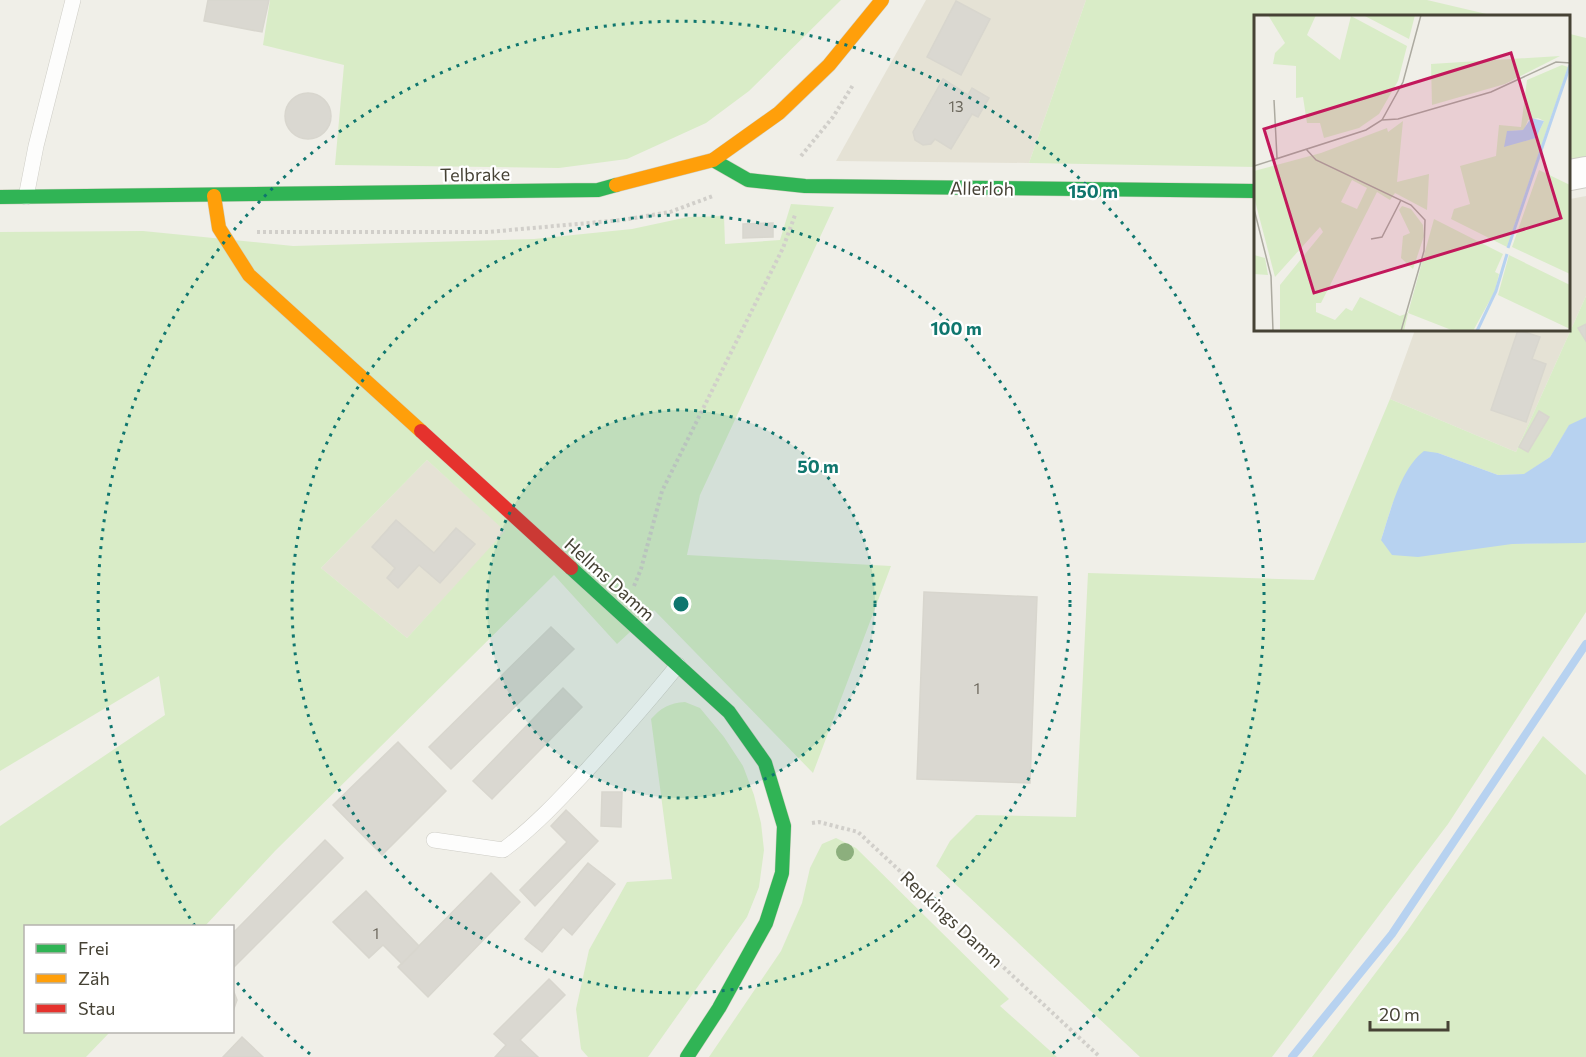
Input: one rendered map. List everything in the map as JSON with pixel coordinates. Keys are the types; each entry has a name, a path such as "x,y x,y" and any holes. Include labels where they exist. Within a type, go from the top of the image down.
{"street":[{"name":"Telbrake","path":"0,197 598,190 713,160 779,113 829,65 882,0"},
{"name":"Allerloh","path":"713,160 748,180 805,186 1254,191"},
{"path":"1571,175 1586,172"},
{"name":"Hellms Damm","path":"214,196 219,228 249,275 729,712 765,764 784,826 782,873 766,923 719,1008 687,1057"}],"lane":[{"path":"26,197 36,146 73,0"},
{"path":"434,840 502,850 528,832 638,715 678,665"}],"path":[{"path":"622,615 641,569 662,491 783,248 805,186"},
{"name":"Repkings Damm","path":"784,826 819,822 858,832 1100,1057"}],"shaded area":[{"path":"926,0 1086,0 1029,163 836,161"},
{"path":"1586,196 1586,296 1571,329 1571,199"},
{"path":"1414,332 1570,332 1516,452 1390,399"},
{"path":"427,460 506,531 407,638 321,568"}],"green space":[{"path":"270,0 841,0 749,91 706,123 627,159 559,168 335,165 344,65 263,45"},
{"path":"1086,0 1427,0 1491,15 1254,15 1254,167 1029,163"},
{"path":"1571,34 1586,38 1586,157 1571,159"},
{"path":"791,204 834,207 700,495 687,555 891,566 813,773 654,610 617,644 554,575 275,851 206,925 24,925 24,1033 109,1033 86,1057 0,1057 0,826 165,715 159,676 0,771 0,232 143,231 293,246 534,239 632,229 688,217 724,216 725,244 780,240","holes":["427,460 505,531 407,638 321,568"]},
{"path":"1586,296 1586,417 1569,426 1550,457 1525,474 1498,475 1438,453 1408,470 1392,505 1381,540 1512,544 1586,542 1586,612 1448,824 1272,1057 1140,1057 936,866 950,841 976,815 1076,817 1088,573 1314,580 1390,399 1516,452"},
{"path":"685,702 700,708 724,737 743,766 761,823 764,850 759,887 747,917 648,1057 588,1057 581,1049 576,1009 589,950 627,882 672,879 651,719 666,707"},
{"path":"1543,736 1586,775 1586,1057 1312,1057 1408,930"},
{"path":"836,838 856,848 1009,999 1000,1006 1057,1057 709,1057 781,951 802,903 810,868 822,844"}],"water":[{"path":"1586,417 1586,542 1512,544 1418,557 1392,555 1381,540 1402,480 1408,469 1424,451 1438,453 1498,475 1524,474 1550,457 1569,425"}],"building":[{"path":"208,0 269,0 262,32 204,21"},
{"path":"956,1 990,19 961,75 927,57"},
{"path":"943,79 968,95 972,88 989,98 978,117 972,114 951,149 935,139 931,144 923,145 915,140 913,132"},
{"path":"308,93 324,100 331,116 324,132 308,139 292,132 285,116 292,100"},
{"path":"773,223 773,237 743,238 743,224"},
{"path":"1586,324 1586,341 1578,328"},
{"path":"1517,332 1540,337 1532,359 1546,364 1526,422 1491,410"},
{"path":"1539,411 1549,417 1528,452 1519,447"},
{"path":"396,520 434,553 456,528 475,544 440,583 419,565 398,588 387,578 395,568 372,547"},
{"path":"924,592 1037,597 1030,783 917,779"},
{"path":"551,627 574,649 451,769 429,747"},
{"path":"563,688 582,707 492,799 473,781"},
{"path":"398,742 446,791 382,855 333,805"},
{"path":"602,792 622,792 621,827 601,826"},
{"path":"566,810 598,841 535,906 520,890 567,842 551,826"},
{"path":"325,840 343,858 234,967 234,932"},
{"path":"588,863 615,884 572,935 563,927 542,952 525,939"},
{"path":"491,873 520,902 428,997 398,967"},
{"path":"366,891 419,946 402,964 383,945 369,958 333,922"},
{"path":"549,979 565,995 520,1040 538,1057 495,1057 506,1045 494,1034"},
{"path":"234,992 237,1000 234,1008"},
{"path":"242,1037 263,1057 223,1057"}],"waterway":[{"path":"1292,1057 1392,934 1586,644"}],"traffic: fast":[{"path":"713,160 748,180 805,186 1254,191"},
{"path":"0,197 598,190 616,185"},
{"path":"571,568 729,712 765,763 784,826 782,873 766,923 719,1008 687,1057"}],"traffic: slow":[{"path":"616,185 713,160 779,113 829,65 882,0"},
{"path":"214,196 219,228 249,275 421,431"}],"traffic: jam":[{"path":"421,431 571,568"}]}
